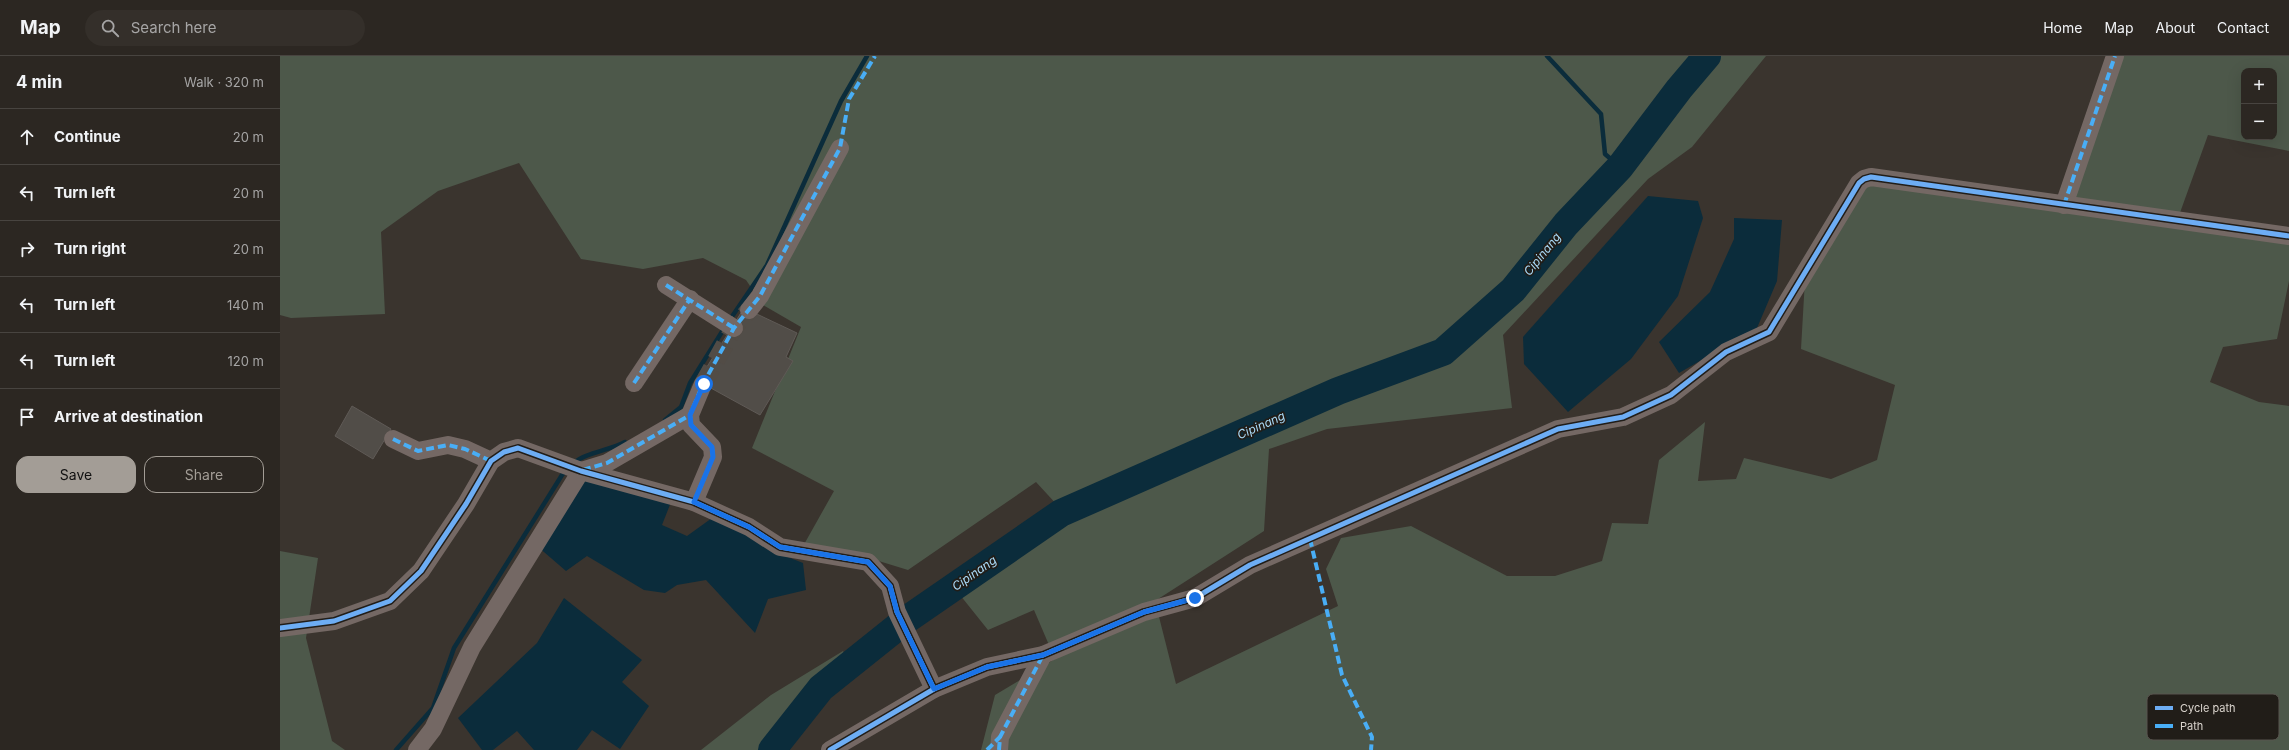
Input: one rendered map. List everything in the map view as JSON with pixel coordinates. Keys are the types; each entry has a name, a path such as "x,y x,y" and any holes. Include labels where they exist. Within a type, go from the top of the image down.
{"street":[{"path":"2064,205 2114,56"},
{"path":"749,310 760,296 840,148"},
{"path":"830,750 934,689 987,667 1043,655 1144,612 1195,598 1250,565 1558,429 1623,417 1671,395 1726,352 1769,332 1859,183 1864,179 1872,177 2289,236"},
{"path":"666,285 728,324"},
{"path":"634,383 690,299"},
{"path":"694,502 713,457 712,447 691,425 690,415 704,384"},
{"path":"572,467 606,463 690,415"},
{"path":"393,439 418,452 448,445 465,449 491,461"},
{"path":"280,628 334,621 390,601 420,572 466,504 491,461 504,452 518,448 572,467 694,502 749,527 780,547 868,562 890,586 897,612 934,689"},
{"path":"417,750 433,729 472,647 572,467"},
{"path":"987,750 999,744 1043,655"}],"green space":[{"path":"280,56 1766,56 1692,147 1648,179 1503,335 1512,408 1327,429 1269,449 1264,531 1155,601 1176,684 1338,606 1326,569 1341,538 1411,526 1507,576 1555,576 1602,561 1612,523 1648,524 1659,460 1705,422 1698,481 1736,479 1744,458 1831,479 1877,460 1895,385 1801,349 1806,262 1865,174 2068,205 2119,56 2289,56 2289,151 2208,135 2177,221 2289,238 2289,281 2277,339 2223,347 2210,382 2259,402 2289,406 2289,750 981,750 995,695 1055,659 1034,610 988,630 948,580 1059,507 1036,482 908,570 869,558 802,548 834,491 752,448 801,327 763,305 746,280 703,258 643,269 581,259 519,163 438,191 381,232 385,314 291,318 280,315"},
{"path":"280,551 318,558 306,638 332,741 345,750 280,750"},
{"path":"843,651 856,672 819,702 781,750 701,750 771,695"}],"water":[{"path":"1648,196 1698,201 1703,218 1678,296 1631,359 1568,412 1524,364 1523,337"},
{"path":"1734,218 1782,220 1777,281 1757,328 1679,373 1659,342 1710,292 1734,239"},
{"path":"573,480 645,485 673,497 662,525 687,536 712,518 727,522 770,550 803,563 806,590 768,599 755,633 706,580 677,585 665,593 644,590 587,556 566,571 537,546"},
{"path":"564,598 642,660 622,682 649,706 620,749 592,730 577,750 534,750 517,731 493,750 482,750 458,718 537,643"}],"building":[{"path":"744,308 797,333 786,357 793,361 760,415 698,381"},
{"path":"352,406 391,429 373,459 335,436"}],"waterway":[{"path":"729,321 767,265 841,101 867,56"},
{"path":"1547,56 1601,114 1605,154 1620,167"},
{"name":"Cipinang","path":"772,750 821,688 906,620 1061,513 1338,391 1443,352 1513,290 1566,224 1620,167 1679,89 1707,56"},
{"path":"665,420 681,407 690,383 725,327"},
{"path":"574,463 591,454 625,442"},
{"path":"396,750 433,708 454,648 562,475 567,470"}],"tunnel":[{"path":"703,384 734,328 749,310"}],"marked path":[{"path":"694,502 713,457 712,447 691,425 690,415 703,384 734,328 760,296 840,148 849,99 875,56"},
{"path":"2064,205 2115,56"},
{"path":"666,285 734,328"},
{"path":"634,383 690,299"},
{"path":"583,470 607,463 690,415"},
{"path":"393,439 418,451 448,445 465,449 491,461"},
{"path":"1310,539 1342,675 1372,737 1371,750"},
{"path":"999,750 1000,737 1043,655"},
{"path":"987,750 1000,737"}],"cycle path":[{"path":"830,750 934,689 987,667 1043,655 1144,612 1195,598 1250,565 1558,429 1623,417 1671,395 1726,352 1769,332 1859,183 1864,179 1871,177 2289,236"},
{"path":"280,628 334,621 390,601 421,571 466,504 491,461 504,452 518,448 581,471 694,502 749,527 780,547 868,562 890,586 897,612 934,689"}],"route":[{"path":"704,384 690,415 691,425 712,447 713,457 694,502 749,527 780,547 868,562 890,586 897,612 934,689 987,667 1043,655 1144,612 1195,598"}]}
